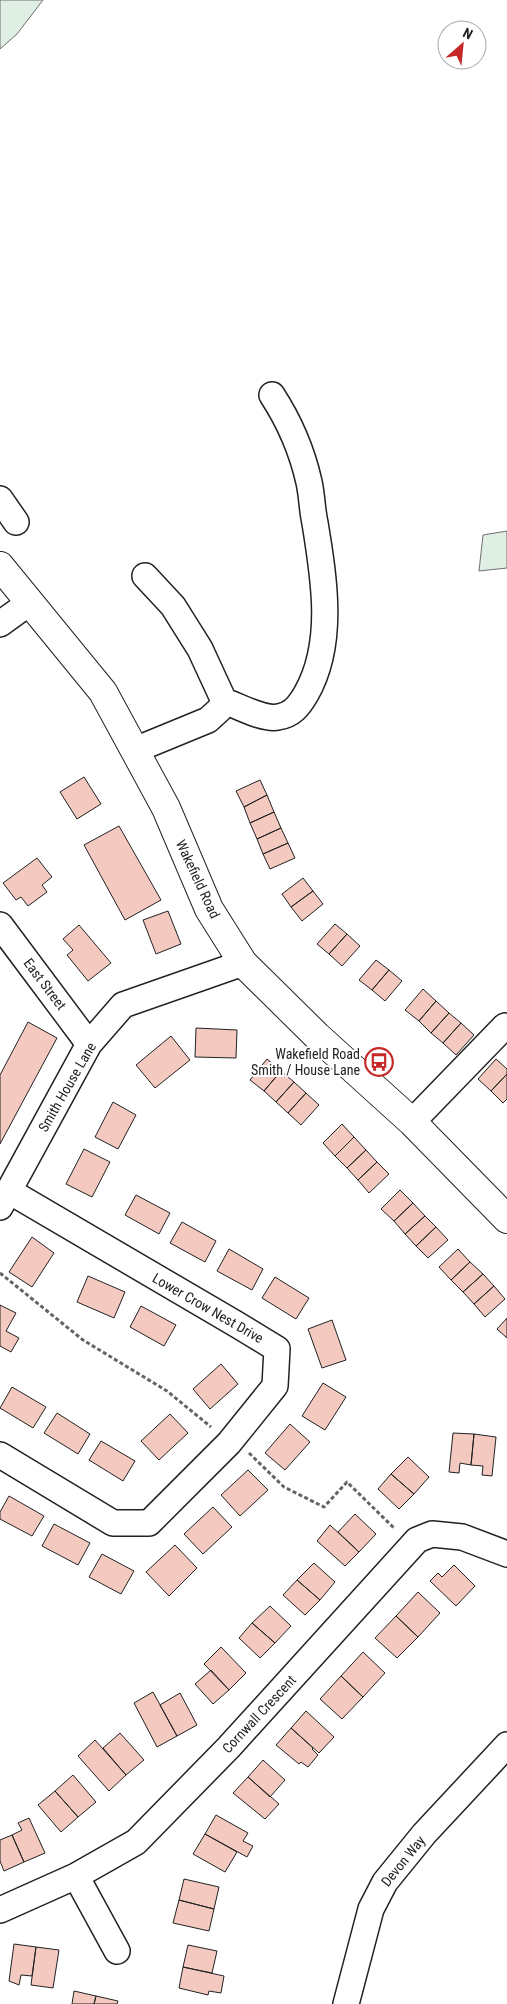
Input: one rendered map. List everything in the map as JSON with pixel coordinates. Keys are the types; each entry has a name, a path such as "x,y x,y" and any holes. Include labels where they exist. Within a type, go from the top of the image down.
{"main road":[{"name":"Wakefield Road","path":"0,566 103,692 166,808 209,909 243,963 317,1036 412,1122 507,1219"}],"street":[{"path":"145,576 173,606 200,649 224,701 262,717 271,718 294,711 305,696 317,671 323,629 324,592 322,566 309,482 293,435 272,395"},
{"path":"0,499 16,522"},
{"path":"0,624 29,603"},
{"path":"136,750 208,720 220,709 224,701"},
{"name":"East Street","path":"0,925 89,1044"},
{"name":"Smith House Lane","path":"4,1199 89,1044 124,1005 243,963"},
{"path":"412,1122 505,1026 507,1027"},
{"name":"Lower Crow Nest Drive","path":"0,1455 113,1523 149,1523 229,1443 274,1386 277,1349 236,1324 4,1199"},
{"name":"Cornwall Crescent","path":"0,1910 76,1876 136,1842 223,1754 417,1540 432,1534 462,1537 507,1554"},
{"name":"Devon Way","path":"346,2004 376,1895 424,1834 507,1745"},
{"path":"76,1876 117,1951"}],"path":[{"path":"0,1274 83,1340 167,1391 229,1443 244,1448 284,1487 324,1507 347,1482 412,1546"}],"green space":[{"path":"0,0 43,0 17,34 0,49"},
{"path":"507,531 507,568 479,571 483,535"}],"building":[{"path":"84,777 101,804 77,819 60,792"},
{"path":"260,780 267,795 244,807 236,791"},
{"path":"267,795 274,812 250,823 244,807"},
{"path":"274,812 281,828 257,839 250,823"},
{"path":"119,826 161,900 125,920 84,845"},
{"path":"281,828 288,843 263,854 257,839"},
{"path":"288,843 295,858 270,869 263,854"},
{"path":"37,858 52,877 42,885 47,892 28,906 21,897 16,900 3,883"},
{"path":"303,878 313,891 291,907 282,894"},
{"path":"313,891 323,904 302,921 291,907"},
{"path":"168,911 181,944 156,954 143,920"},
{"path":"335,924 347,934 329,954 317,944"},
{"path":"79,925 111,963 88,981 67,955 73,950 63,939"},
{"path":"347,934 360,946 342,966 329,954"},
{"path":"376,960 389,970 372,990 359,980"},
{"path":"389,970 402,981 385,1001 372,990"},
{"path":"423,989 436,1001 419,1021 405,1010"},
{"path":"436,1001 449,1013 431,1033 419,1021"},
{"path":"449,1013 461,1023 443,1043 431,1033"},
{"path":"28,1022 57,1038 0,1144 0,1075"},
{"path":"461,1023 474,1035 456,1055 443,1043"},
{"path":"196,1028 237,1030 236,1058 195,1057"},
{"path":"171,1036 190,1060 155,1088 136,1065"},
{"path":"267,1059 281,1071 264,1091 250,1080"},
{"path":"496,1059 507,1069 507,1074 491,1091 478,1079"},
{"path":"281,1071 294,1082 276,1102 264,1091"},
{"path":"507,1074 507,1099 503,1103 491,1091"},
{"path":"294,1082 306,1093 288,1113 276,1102"},
{"path":"306,1093 319,1105 301,1125 288,1113"},
{"path":"113,1102 136,1115 118,1149 95,1137"},
{"path":"342,1124 354,1137 335,1156 323,1143"},
{"path":"354,1137 366,1150 347,1168 335,1156"},
{"path":"84,1149 110,1162 92,1197 66,1184"},
{"path":"366,1150 377,1162 358,1180 347,1168"},
{"path":"377,1162 389,1174 369,1193 358,1180"},
{"path":"400,1190 413,1203 394,1221 381,1209"},
{"path":"136,1195 170,1213 159,1234 125,1215"},
{"path":"413,1203 425,1216 405,1234 394,1221"},
{"path":"425,1216 436,1227 416,1246 405,1234"},
{"path":"182,1222 216,1241 205,1262 170,1243"},
{"path":"436,1227 448,1240 428,1258 416,1246"},
{"path":"32,1237 54,1253 32,1287 9,1272"},
{"path":"229,1249 263,1269 252,1290 217,1271"},
{"path":"458,1249 470,1262 451,1280 439,1267"},
{"path":"470,1262 483,1274 463,1292 451,1280"},
{"path":"483,1274 494,1286 474,1304 463,1292"},
{"path":"88,1276 125,1292 114,1318 77,1302"},
{"path":"275,1277 309,1298 296,1319 262,1298"},
{"path":"494,1286 505,1299 485,1317 474,1304"},
{"path":"0,1305 16,1313 6,1331 19,1338 11,1352 0,1346"},
{"path":"141,1306 176,1325 164,1346 130,1327"},
{"path":"507,1318 507,1338 497,1329"},
{"path":"332,1320 346,1360 322,1368 308,1329"},
{"path":"221,1364 238,1384 210,1409 193,1389"},
{"path":"323,1383 346,1397 325,1430 302,1416"},
{"path":"12,1387 46,1407 33,1428 0,1408"},
{"path":"57,1413 90,1434 78,1454 44,1433"},
{"path":"170,1414 188,1433 159,1460 141,1441"},
{"path":"290,1424 310,1442 285,1470 265,1453"},
{"path":"453,1433 474,1434 471,1465 460,1463 459,1473 449,1472"},
{"path":"474,1434 496,1437 492,1476 482,1475 483,1466 471,1465"},
{"path":"101,1441 135,1461 123,1481 89,1460"},
{"path":"408,1457 429,1477 414,1494 391,1474"},
{"path":"248,1470 268,1490 240,1516 221,1495"},
{"path":"391,1474 414,1494 399,1509 378,1489"},
{"path":"9,1496 44,1516 32,1536 0,1519 0,1512"},
{"path":"213,1507 232,1527 203,1554 184,1534"},
{"path":"355,1514 376,1534 359,1552 338,1532"},
{"path":"54,1524 90,1543 78,1565 42,1546"},
{"path":"330,1525 359,1552 345,1566 317,1541"},
{"path":"175,1545 197,1568 169,1596 146,1572"},
{"path":"102,1554 134,1571 121,1594 89,1577"},
{"path":"314,1563 335,1582 320,1600 297,1580"},
{"path":"454,1565 475,1586 456,1606 430,1581 438,1573 442,1577"},
{"path":"297,1580 320,1600 305,1615 283,1595"},
{"path":"418,1592 440,1613 418,1637 396,1616"},
{"path":"270,1606 291,1626 275,1643 252,1623"},
{"path":"396,1616 418,1637 397,1658 375,1638"},
{"path":"252,1623 275,1643 260,1658 239,1638"},
{"path":"221,1647 246,1673 229,1690 204,1664"},
{"path":"363,1652 385,1673 363,1697 341,1676"},
{"path":"211,1670 229,1690 213,1704 195,1684"},
{"path":"341,1676 363,1697 342,1719 320,1699"},
{"path":"153,1692 177,1736 157,1747 134,1703"},
{"path":"180,1693 197,1725 177,1736 160,1705"},
{"path":"306,1711 334,1737 319,1753 291,1728"},
{"path":"291,1728 318,1755 308,1767 301,1762 299,1764 276,1745"},
{"path":"120,1733 144,1760 126,1775 103,1748"},
{"path":"95,1740 126,1775 109,1791 78,1756"},
{"path":"263,1760 285,1780 270,1797 248,1777"},
{"path":"73,1775 96,1802 78,1817 55,1791"},
{"path":"248,1777 279,1804 265,1819 233,1793"},
{"path":"55,1791 78,1817 61,1832 38,1805"},
{"path":"216,1815 248,1833 243,1841 253,1846 247,1857 205,1834"},
{"path":"29,1818 45,1853 24,1862 12,1835 22,1830 18,1823"},
{"path":"205,1834 237,1852 225,1872 193,1854"},
{"path":"12,1835 24,1862 4,1871 0,1861 0,1840"},
{"path":"184,1879 219,1887 214,1909 179,1900"},
{"path":"179,1900 214,1909 209,1931 173,1923"},
{"path":"14,1944 36,1947 32,1976 21,1975 19,1985 9,1981"},
{"path":"188,1945 217,1951 212,1973 183,1967"},
{"path":"36,1947 59,1950 53,1988 31,1985"},
{"path":"183,1967 224,1976 221,1993 209,1991 208,1995 179,1988"},
{"path":"74,1991 96,1996 94,2004 72,2004"},
{"path":"96,1996 118,2001 117,2004 94,2004"}],"place":[{"name":"Wakefield Road Smith / House Lane","path":"379,1062"}]}
